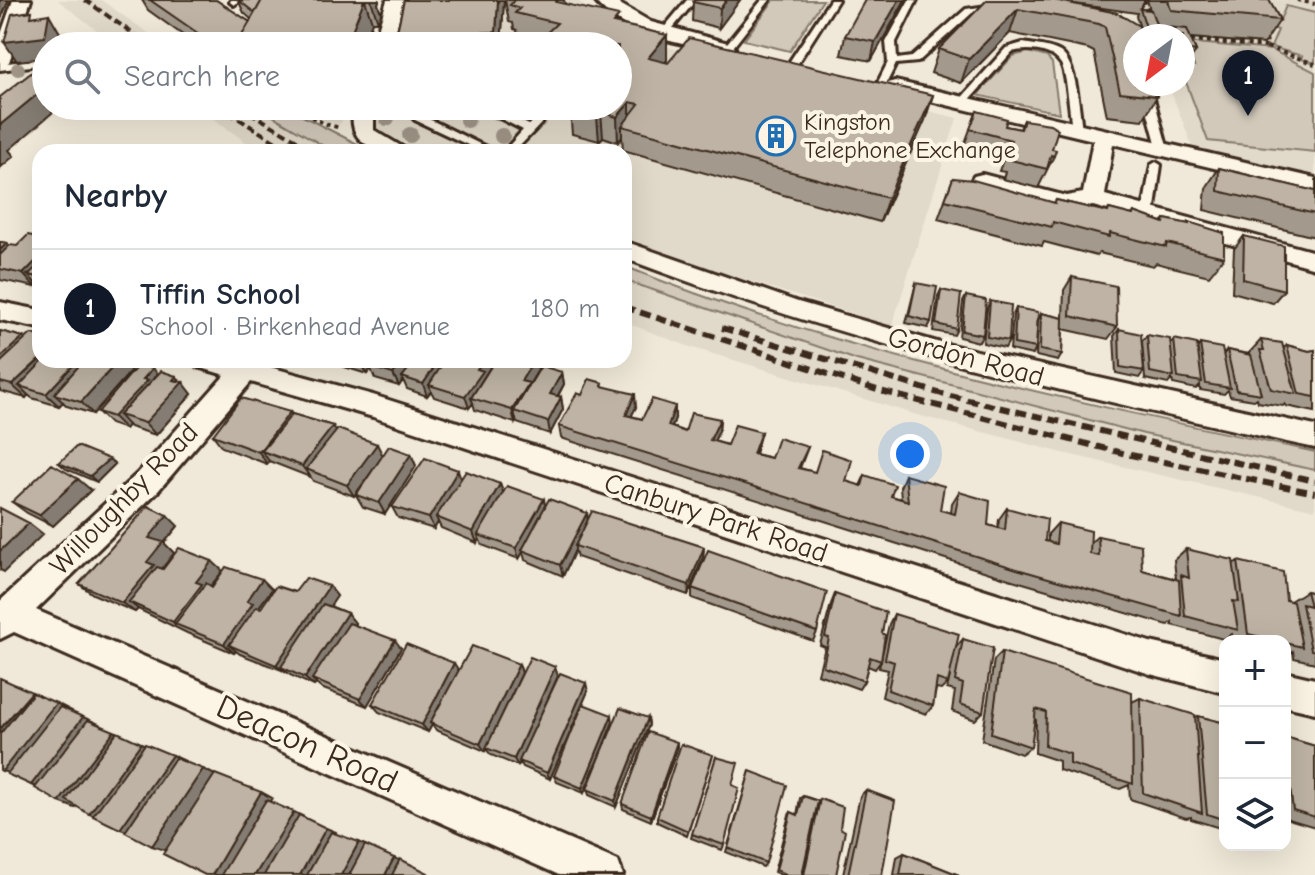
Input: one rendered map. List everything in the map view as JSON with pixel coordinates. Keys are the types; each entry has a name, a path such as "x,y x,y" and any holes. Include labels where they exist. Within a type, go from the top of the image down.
{"street":[{"path":"0,65 22,0"},
{"path":"386,32 396,0"},
{"path":"604,1 630,19 665,32 753,55"},
{"path":"875,83 1104,135 1159,158 1315,185"},
{"path":"360,120 362,131 386,144"},
{"path":"1093,199 1104,135"},
{"path":"982,181 1066,203 1093,199 1315,260"},
{"name":"Gordon Road","path":"632,252 787,307 931,349 1067,384 1315,437"},
{"path":"0,311 32,317"},
{"name":"Canbury Park Road","path":"232,368 373,406 1150,658 1219,675"},
{"name":"Willoughby Road","path":"5,618 148,482 244,372"},
{"name":"Deacon Road","path":"5,618 604,875"},
{"path":"1291,690 1315,696"}],"lane":[{"path":"665,32 692,0"},
{"path":"727,49 766,0"},
{"path":"793,64 834,0"},
{"path":"893,62 891,42 913,0"},
{"path":"875,83 893,62 915,60 969,11 1001,7"},
{"path":"962,103 1009,50 1023,46 1043,49 1066,63 1077,129"},
{"path":"0,65 32,62"},
{"path":"1147,96 1159,158 1148,215"},
{"path":"423,120 474,144"},
{"path":"510,120 531,130"},
{"path":"516,144 540,120"}],"path":[{"path":"1144,0 1153,24"},
{"path":"1297,0 1315,4"},
{"path":"1265,33 1267,47"},
{"path":"1195,40 1267,47 1315,64"},
{"path":"317,120 362,131"}],"shaded area":[{"path":"58,0 101,0 147,32 99,32"},
{"path":"405,0 577,0 602,21 629,32 395,32"},
{"path":"774,0 823,0 790,51 744,40"},
{"path":"1045,0 1315,0 1315,177 1193,148 1173,96 1195,96 1195,24 1138,24 1134,14"},
{"path":"1286,6 1315,13 1315,63 1271,47 1278,30 1270,27 1273,20 1279,22"},
{"path":"632,33 660,45 957,118 892,326 668,255 632,240 632,144 406,144 377,131 370,120 632,120"},
{"path":"1195,43 1272,50 1315,72 1315,152 1208,141 1191,96 1195,96"},
{"path":"1028,52 1047,57 1052,63 1059,113 977,95 1013,56"},
{"path":"215,120 279,120 320,144 249,144"},
{"path":"280,120 310,120 357,144 320,144"},
{"path":"318,120 342,120 340,124"},
{"path":"632,269 708,298 879,351 1053,395 1315,452 1315,470 1144,434 857,360 632,283"},
{"path":"632,283 857,360 1144,434 1315,470 1315,510 1067,454 917,415 690,347 632,325"}],"building":[{"path":"150,0 216,0 250,22 244,32 196,32"},
{"path":"238,0 262,0 254,12"},
{"path":"262,0 364,0 352,32 244,32"},
{"path":"404,0 498,0 496,32 397,32"},
{"name":"Kingston Telephone Exchange","path":"515,0 558,0 556,2 619,16 613,23 667,35 648,58 668,63 689,38 933,95 888,198 622,126 627,120 632,120 632,113 639,104 632,102 632,32 548,32 557,23 515,13 520,8 510,5"},
{"path":"694,0 727,0 720,8"},
{"path":"865,0 899,0 875,42 845,36"},
{"path":"987,0 1054,0 1117,13 1136,24 1123,24 1123,92 1120,92 1105,27 1099,24 1018,9 969,59 939,49"},
{"path":"1168,0 1269,0 1280,20 1171,10"},
{"path":"1140,9 1151,10 1156,24 1145,24"},
{"path":"32,11 31,17 49,14 46,32 32,32 32,39 4,42 12,14"},
{"path":"32,72 32,99 0,125 0,97"},
{"path":"977,111 1007,119 1005,126 1021,129 1024,120 1050,124 1058,129 1052,149 1056,150 1047,169 1011,160 1013,153 1007,151 1011,140 970,129"},
{"path":"1219,168 1315,191 1315,214 1218,191"},
{"path":"953,178 973,180 1055,203 1056,200 1133,215 1134,212 1164,223 1165,219 1189,222 1224,233 1224,257 1110,233 1109,237 1053,222 1052,227 945,200"},
{"path":"28,235 32,236 32,265 23,274 0,269 0,255 10,245 17,246"},
{"path":"1244,236 1284,246 1284,290 1243,279"},
{"path":"1072,277 1116,286 1117,327 1070,316"},
{"path":"916,283 937,287 931,322 909,316"},
{"path":"941,290 961,294 957,329 936,324"},
{"path":"966,296 986,300 983,335 962,331"},
{"path":"990,301 1011,305 1009,341 987,337"},
{"path":"1016,308 1038,312 1036,348 1014,344"},
{"path":"1041,313 1063,318 1062,354 1040,350"},
{"path":"1119,329 1141,334 1144,371 1120,367"},
{"path":"0,331 23,337 0,358"},
{"path":"32,334 32,366 12,385 0,382 0,363"},
{"path":"1147,335 1170,339 1174,377 1150,372"},
{"path":"1174,339 1197,344 1202,382 1178,378"},
{"path":"1261,340 1282,343 1296,394 1271,389 1260,350 1264,350"},
{"path":"1200,344 1222,348 1230,388 1206,384"},
{"path":"1287,345 1315,350 1315,397 1299,394"},
{"path":"1227,350 1251,355 1261,394 1236,390"},
{"path":"36,368 70,368 46,394 19,386"},
{"path":"77,368 112,368 81,402 54,394"},
{"path":"136,368 153,368 143,379 148,380 113,417 98,412"},
{"path":"373,368 398,368 393,374"},
{"path":"409,368 434,368 423,384 402,377"},
{"path":"440,368 478,368 483,371 465,396 429,385"},
{"path":"490,368 529,368 521,381 529,383 512,410 471,398"},
{"path":"540,368 562,372 550,394 561,397 548,422 514,411"},
{"path":"161,371 176,376 173,380 183,382 145,423 119,415"},
{"path":"589,379 603,383 602,386 635,394 626,415 642,419 652,399 675,406 668,426 685,432 691,413 720,419 710,440 727,445 735,425 761,432 753,454 771,458 778,438 808,447 798,468 815,472 822,450 852,460 846,481 862,486 865,475 895,485 891,496 908,501 905,475 944,486 940,510 955,514 959,492 990,501 988,525 1005,530 1007,508 1047,519 1045,541 1056,544 1058,523 1091,531 1090,554 1099,556 1098,536 1141,545 1142,570 1179,580 1181,616 1017,569 559,426 577,393 582,395"},
{"path":"241,398 290,412 259,452 213,435"},
{"path":"292,414 333,426 302,466 262,451"},
{"path":"338,429 377,444 347,485 306,469"},
{"path":"77,446 109,459 90,476 59,463"},
{"path":"389,446 411,454 379,503 356,495"},
{"path":"425,458 458,470 429,518 392,507"},
{"path":"52,464 78,479 39,515 12,502"},
{"path":"466,471 500,484 473,532 436,517"},
{"path":"507,486 544,499 516,548 478,535"},
{"path":"549,499 587,513 560,565 522,550"},
{"path":"148,506 167,515 149,538 163,542 147,562 154,565 122,603 79,584"},
{"path":"0,508 29,523 0,551"},
{"path":"592,511 704,547 689,585 575,546"},
{"path":"179,548 212,561 196,582 202,584 173,622 129,602 157,567 163,569"},
{"path":"1186,549 1233,560 1239,602 1233,601 1238,630 1185,616 1181,575 1189,578"},
{"path":"708,550 827,592 817,632 692,588"},
{"path":"1238,561 1283,572 1286,600 1293,602 1302,647 1291,644 1291,635 1248,634"},
{"path":"226,567 262,579 247,601 253,603 224,644 175,624 206,583 212,587"},
{"path":"306,578 329,586 276,665 229,645 256,607 261,608 276,586 295,592"},
{"path":"1306,591 1315,593 1315,651 1311,650 1302,604 1310,606"},
{"path":"835,594 886,612 881,661 870,657 864,681 823,666 829,638 825,637"},
{"path":"323,604 347,613 305,678 281,667"},
{"path":"894,614 959,634 948,683 937,679 933,706 888,690 894,662 885,659"},
{"path":"349,623 395,640 360,699 312,679"},
{"path":"963,639 993,648 983,712 960,704 963,684 955,681"},
{"path":"406,644 454,663 422,725 372,704"},
{"path":"472,646 519,664 480,744 430,723"},
{"path":"1002,652 1132,692 1133,784 1070,764 1070,754 1045,746 1046,712 1036,709 1031,747 991,733"},
{"path":"530,657 555,667 514,759 486,748"},
{"path":"560,673 586,683 547,773 519,761"},
{"path":"0,678 32,692 0,729"},
{"path":"33,693 56,703 2,771 0,734"},
{"path":"1140,698 1195,715 1202,813 1143,793"},
{"path":"583,704 612,715 582,788 554,776"},
{"path":"60,707 83,717 31,785 7,774"},
{"path":"620,708 648,718 615,801 587,789"},
{"path":"1198,716 1219,721 1219,818 1207,814"},
{"path":"88,720 114,731 59,802 35,788"},
{"path":"117,732 141,743 89,814 66,800"},
{"path":"648,732 677,742 651,816 622,804"},
{"path":"1291,739 1315,746 1315,817 1293,810"},
{"path":"145,744 172,755 120,829 93,816"},
{"path":"681,744 713,755 688,831 657,817"},
{"path":"716,757 738,763 732,785 739,788 724,845 692,834"},
{"path":"175,758 203,769 152,846 125,832"},
{"path":"750,771 787,785 766,863 728,848"},
{"path":"215,774 261,792 212,875 205,875 163,854"},
{"path":"866,790 895,801 882,875 848,875"},
{"path":"803,796 818,801 802,875 787,875 776,870 791,812 798,815"},
{"path":"820,799 843,807 840,828 845,831 836,875 804,875"},
{"path":"266,800 294,812 255,875 221,875"},
{"path":"299,815 326,828 300,875 264,875"},
{"path":"331,832 359,842 341,875 307,875"},
{"path":"365,845 394,858 385,875 349,875"},
{"path":"904,853 959,875 900,875"},
{"path":"400,859 428,873 427,875 392,875"}],"railway":[{"path":"85,0 131,32"},
{"path":"241,120 279,144"},
{"path":"263,120 303,144"},
{"path":"632,310 880,391 1126,454 1315,493"},
{"path":"722,328 942,394 1315,481"}],"place":[{"name":"Tiffin School","path":"1248,116"},
{"name":"Kingston Telephone Exchange","path":"776,136"}]}
